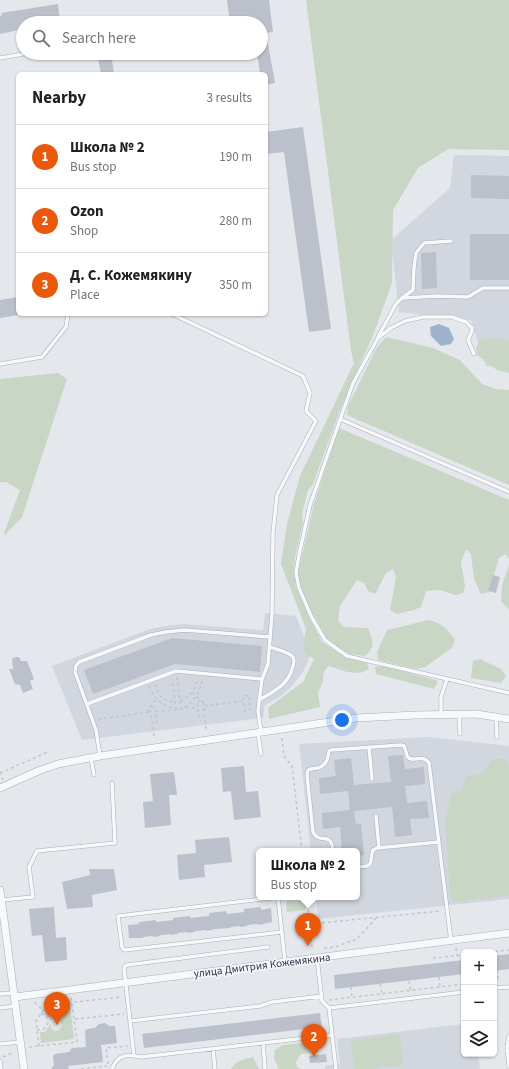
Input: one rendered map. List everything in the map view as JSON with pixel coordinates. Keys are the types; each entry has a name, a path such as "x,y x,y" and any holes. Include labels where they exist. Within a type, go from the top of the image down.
{"street":[{"path":"0,788 58,764 100,756 356,718 476,714 509,719"},
{"path":"0,890 24,1069"},
{"name":"улица Дмитрия Кожемякина","path":"14,995 453,942 509,933"}],"lane":[{"path":"0,58 16,55"},
{"path":"451,241 424,243 416,253 413,290 396,304 353,383 310,505 296,573 299,588 312,618 325,640 347,656 509,693"},
{"path":"402,298 437,296 468,297 483,288 509,288"},
{"path":"0,364 42,357 66,327 68,316"},
{"path":"176,316 303,376 310,393 306,411 316,421 277,495 273,533 270,647 268,664 262,679 258,710 261,754"},
{"path":"378,338 391,328 405,321 423,317 452,317 466,322 472,328 468,340 474,354"},
{"path":"340,419 509,492"},
{"path":"100,756 96,730 75,672 76,666 79,662 151,635 166,632 184,630 270,638"},
{"path":"259,700 276,690 287,680 294,662 293,657 290,654 270,647"},
{"path":"87,704 176,671 262,679"},
{"path":"441,714 441,697 447,679"},
{"path":"459,714 460,734"},
{"path":"496,716 497,737"},
{"path":"333,848 330,840 315,837 312,832 307,775 308,770 312,768 319,768 324,765 327,761 329,751 331,750 401,745 406,749 408,758 423,758 427,760 429,763 447,910 453,942"},
{"path":"369,747 372,779"},
{"path":"91,758 94,775"},
{"path":"1,900 33,897 29,867 37,851 115,844 112,783"},
{"path":"376,816 379,848"},
{"path":"360,867 370,864 373,850 379,848 439,842"},
{"path":"256,900 118,916 122,947 125,950 282,932"},
{"path":"278,900 285,962"},
{"path":"134,1056 124,968 127,964 268,947"},
{"path":"317,958 322,998 329,1008 336,1069"},
{"path":"499,988 509,986"},
{"path":"329,1008 461,992"},
{"path":"0,994 14,995"},
{"path":"130,1021 260,1006 272,1002 322,998"},
{"path":"0,1008 16,1006"},
{"path":"112,1069 115,1062 120,1057 141,1057 332,1035"},
{"path":"509,1036 507,1048 509,1066"},
{"path":"0,1044 21,1042"},
{"path":"263,1043 265,1069"},
{"path":"213,1049 215,1069"},
{"path":"0,1059 1,1069"}],"path":[{"path":"176,671 181,709"},
{"path":"172,673 176,709"},
{"path":"180,701 184,700 192,693 196,687 197,674"},
{"path":"181,709 187,706 196,696 202,682 202,674"},
{"path":"153,680 158,693 163,698 168,701 175,702"},
{"path":"148,682 152,694 168,708 181,709 198,707"},
{"path":"192,693 208,706"},
{"path":"245,712 243,696 249,695 250,711"},
{"path":"175,697 179,696"},
{"path":"146,713 156,699"},
{"path":"199,718 197,701 203,701"},
{"path":"203,701 206,730"},
{"path":"204,706 244,701"},
{"path":"150,707 155,706 157,723"},
{"path":"150,707 154,736"},
{"path":"156,712 176,709"},
{"path":"92,719 151,712"},
{"path":"282,738 284,756 292,766 302,848"},
{"path":"3,780 0,773 48,752"},
{"path":"307,900 312,947"},
{"path":"310,924 447,910"},
{"path":"325,951 325,948 335,947 357,939 377,917"},
{"path":"453,942 457,956"},
{"path":"497,951 509,950"},
{"path":"433,958 461,955"},
{"path":"497,970 499,988"},
{"path":"439,977 440,987"},
{"path":"410,980 411,990"},
{"path":"380,984 382,994"},
{"path":"322,998 352,997 461,984"},
{"path":"351,987 352,997"},
{"path":"29,1047 77,1042 71,995"},
{"path":"39,1046 36,1020 46,1005 127,996"},
{"path":"35,1001 36,1004 43,1010"},
{"path":"37,1030 44,1029 57,1010 57,1004"},
{"path":"41,1013 50,1020"},
{"path":"74,1019 129,1013"},
{"path":"316,1037 318,1055"},
{"path":"81,1069 108,1066 106,1048 133,1045"},
{"path":"0,1059 16,1052"}],"shaded area":[{"path":"454,155 509,156 509,368 486,366 471,320 399,312 391,240 450,188"},
{"path":"265,613 296,616 311,654 304,670 293,685 280,697 265,705 263,718 82,740 52,666 150,629 165,626 184,624 263,630"},
{"path":"429,737 509,746 509,899 318,919 316,900 360,900 360,848 311,848 299,744"},
{"path":"461,1024 461,1057 478,1057 480,1069 325,1069 325,1066 340,1064 337,1039"}],"green space":[{"path":"306,0 509,0 509,150 448,149 418,168 393,210 392,283 374,333 340,410 313,484 308,490 302,514 303,523 295,557 294,573 296,587 322,642 347,658 367,663 369,669 360,673 347,672 329,666 324,671 323,681 318,693 320,707 269,719 268,708 303,682 314,659 305,653 304,640 306,629 281,564 287,524 300,476 354,363 351,351"},
{"path":"386,337 433,348 460,360 482,384 496,389 509,390 509,485 347,415 348,406 376,349"},
{"path":"496,337 509,341 509,373 497,370 477,355 476,347 480,340"},
{"path":"58,373 67,379 22,517 5,535 4,533 20,490 6,482 0,482 0,379"},
{"path":"339,428 509,500 509,558 505,554 499,558 489,592 481,594 474,579 471,554 466,549 461,562 465,586 463,593 456,595 440,590 426,591 421,607 414,610 397,614 390,610 396,577 393,569 386,573 375,594 368,591 364,583 357,580 340,606 338,621 344,627 368,628 372,646 365,656 349,654 328,641 302,594 297,577 314,504"},
{"path":"509,565 509,610 501,601 502,585"},
{"path":"429,620 438,623 449,632 455,640 452,648 425,667 416,669 378,660 377,652 387,630"},
{"path":"480,659 501,669 506,676 501,683 471,678 473,661"},
{"path":"384,666 438,681 434,689 376,674 375,667"},
{"path":"493,759 504,759 509,765 509,896 453,902 450,896 445,818 452,794 461,791 467,776 481,774"},
{"path":"305,900 306,910 287,912 286,901"},
{"path":"70,1004 74,1039 41,1043 40,1032 45,1032 51,1023 51,1028 55,1031 59,1030 62,1026 61,1022 57,1019 53,1020 59,1011 58,1006"},
{"path":"55,1006 55,1009 49,1018 44,1014 49,1007"},
{"path":"400,1034 403,1065 371,1069 354,1069 351,1040"},
{"path":"310,1044 312,1049 310,1053 301,1054 296,1062 297,1067 301,1069 279,1069 274,1058 275,1050 283,1045"},
{"path":"253,1057 259,1069 231,1069 237,1062"}],"water":[{"path":"439,324 449,328 454,339 451,344 441,346 431,336 430,327"}],"building":[{"path":"227,0 269,0 273,32 268,33 268,16 229,16"},
{"path":"58,4 59,16 16,16 16,31 0,34 1,13"},
{"path":"268,44 275,83 268,85 268,72 260,72 258,60 268,60"},
{"path":"98,60 112,60 114,72 101,72"},
{"path":"303,127 331,329 309,332 284,152 268,154 268,132"},
{"path":"471,175 509,176 509,199 471,198"},
{"path":"470,234 509,234 509,280 470,280"},
{"path":"436,252 437,288 422,289 421,253"},
{"path":"16,297 16,315 0,318 0,300"},
{"path":"493,575 500,577 496,593 488,591"},
{"path":"172,638 262,646 260,672 175,664 93,694 84,670"},
{"path":"19,657 21,661 27,661 34,679 30,681 33,689 23,693 20,685 15,684 9,669 13,669 12,659"},
{"path":"403,755 405,769 424,767 425,784 405,786 407,803 427,801 429,818 410,819 412,835 395,837 392,807 354,811 356,824 361,823 364,855 360,856 360,848 342,848 340,827 323,829 322,813 350,810 348,791 320,794 319,778 336,776 334,760 351,758 354,785 391,782 388,756"},
{"path":"244,766 246,792 258,791 261,817 234,820 231,791 223,792 221,768"},
{"path":"174,772 177,795 169,795 171,825 145,828 143,802 153,801 150,774"},
{"path":"229,837 232,862 204,865 205,877 179,880 177,855 196,853 195,840"},
{"path":"89,869 114,869 117,890 92,895 93,907 67,909 62,882 90,875"},
{"path":"54,907 56,938 66,937 67,960 45,962 42,935 32,936 29,909"},
{"path":"261,907 261,910 271,908 272,922 259,925 239,926 189,933 186,932 154,937 129,938 128,925 139,924 139,922 173,920 173,918 190,916 190,918 209,916 209,913 226,911 227,914 244,912 244,909"},
{"path":"509,954 509,969 497,971 497,956"},
{"path":"461,960 461,974 335,989 334,975"},
{"path":"320,1013 322,1027 144,1048 142,1034"},
{"path":"105,1023 109,1026 115,1026 117,1043 101,1045 103,1062 68,1066 69,1069 51,1069 54,1065 53,1056 55,1054 69,1052 72,1048 86,1047 85,1031 87,1029 95,1028 99,1024"},
{"path":"326,1054 327,1062 310,1063 309,1056"}],"place":[{"name":"Школа № 2","path":"308,946"},
{"name":"Д. С. Кожемякину","path":"57,1025"},
{"name":"Ozon","path":"314,1057"}]}
